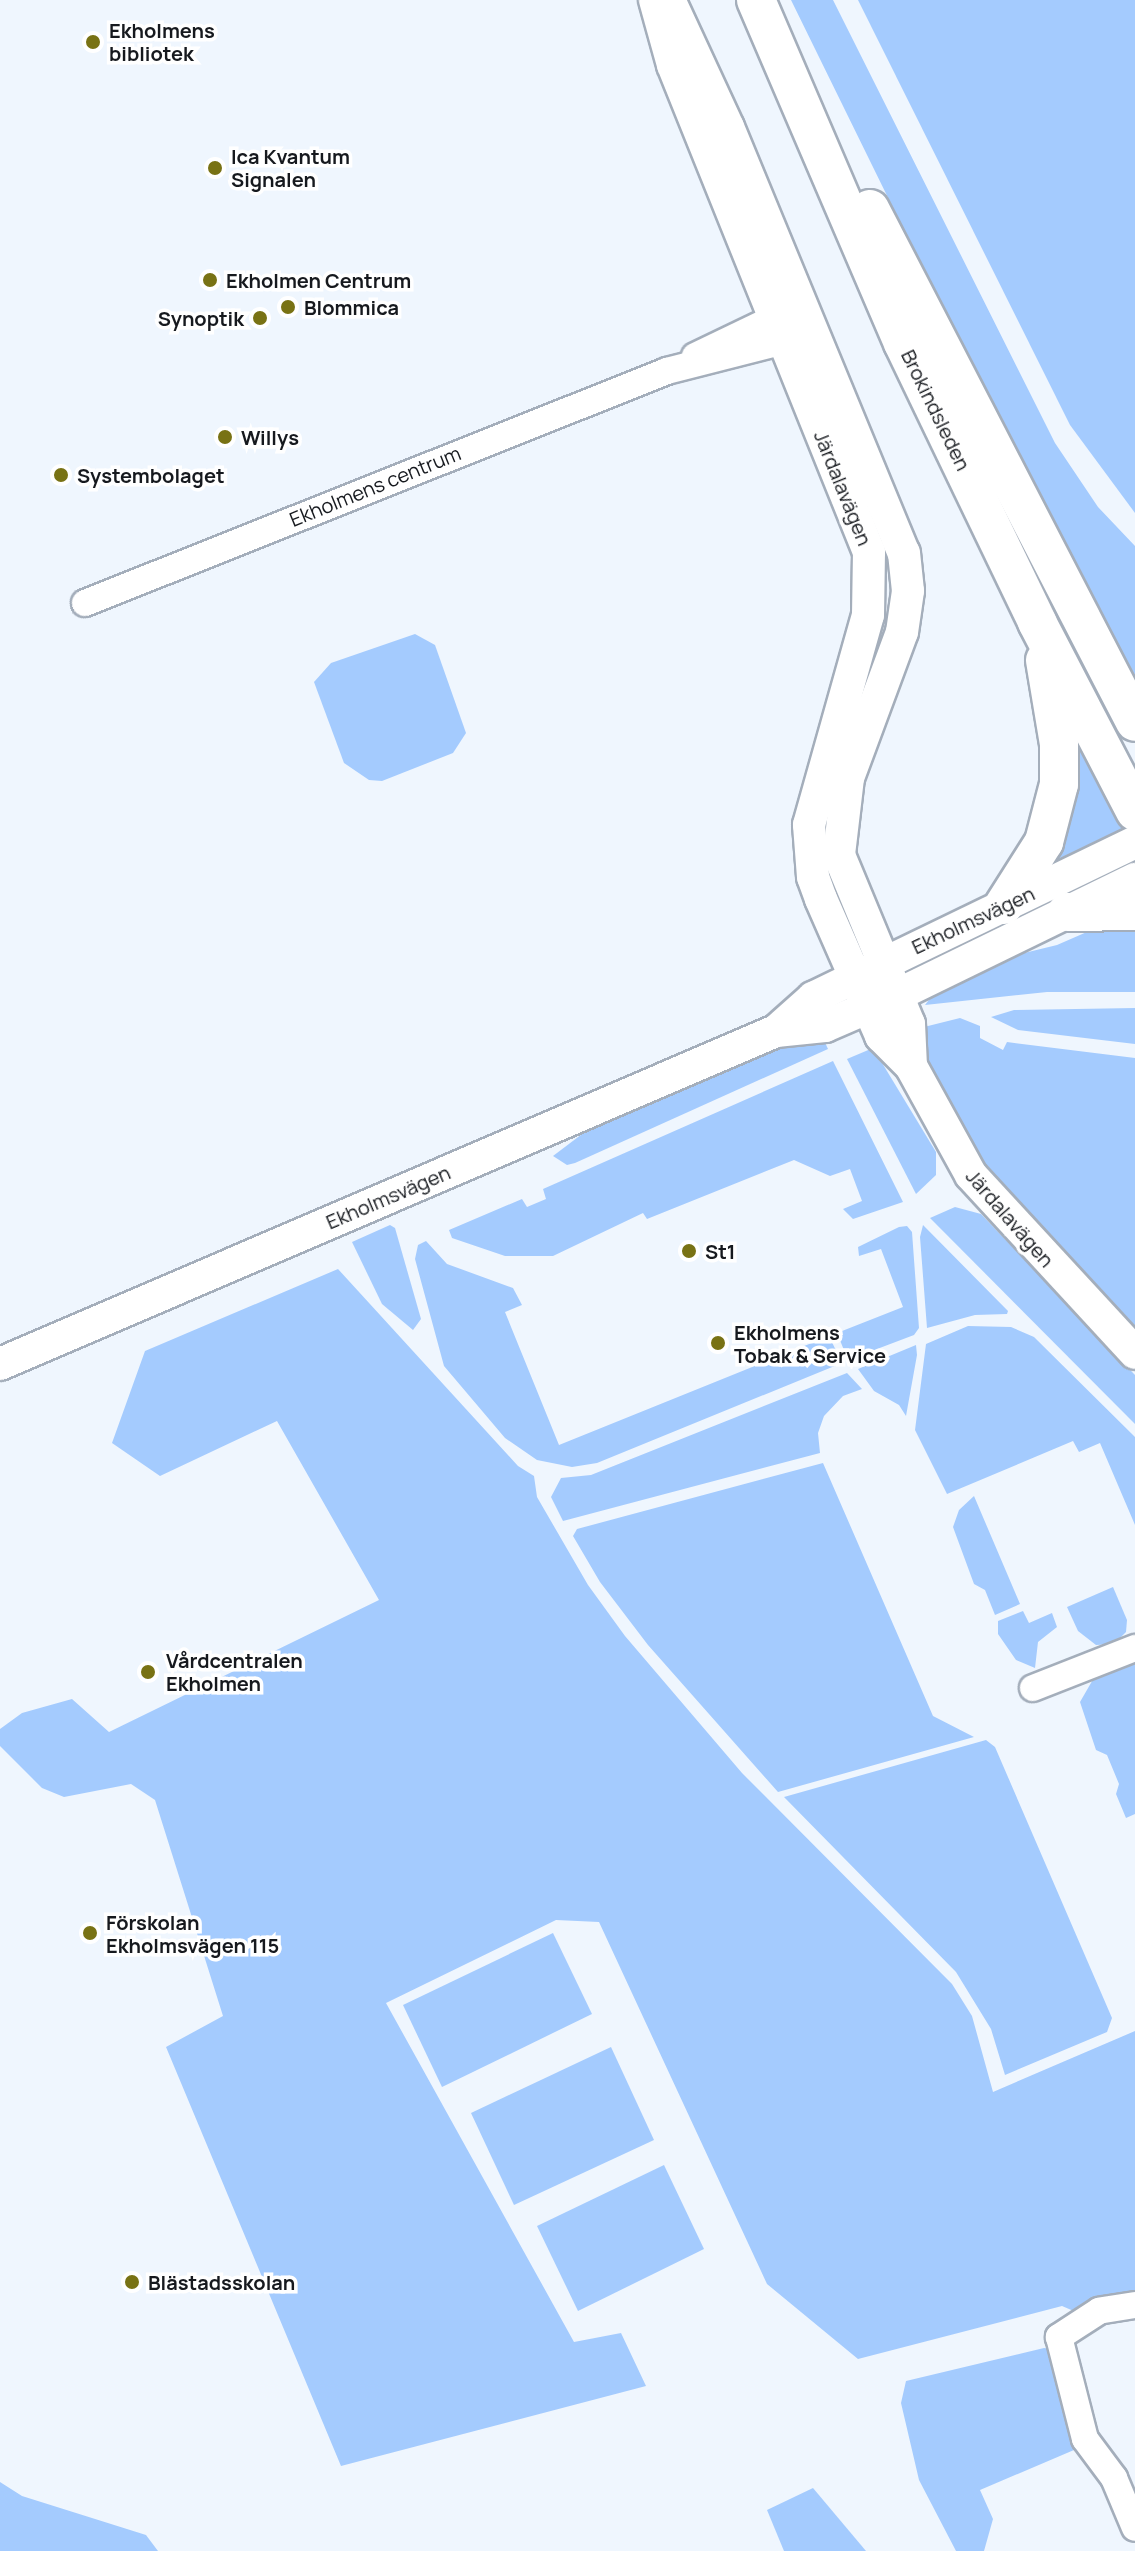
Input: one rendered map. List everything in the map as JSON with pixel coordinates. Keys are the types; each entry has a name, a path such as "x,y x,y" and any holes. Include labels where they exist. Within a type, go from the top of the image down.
{"main road":[{"name":"Brokindsleden","path":"758,0 903,343 1037,622 1135,811"},
{"name":"Brokindsleden","path":"758,0 1135,722"},
{"path":"1004,905 1044,842 1059,784 1054,707 1037,622"},
{"path":"1067,912 1135,911"}],"street":[{"name":"Järdalavägen","path":"655,0 673,65 854,511 873,573 868,615 809,825 813,877 866,1008 881,1036 911,1066 971,1175 1135,1353"},
{"name":"Järdalavägen","path":"669,0 900,535 907,570 902,632 848,778 839,835 844,877 909,1024 911,1066"},
{"name":"Ekholmens centrum","path":"85,603 667,371 809,319"},
{"name":"Ekholmsvägen","path":"776,1031 813,998 1135,842"},
{"name":"Ekholmsvägen","path":"0,1364 776,1031 825,1026 897,995 1135,879"},
{"path":"1033,1688 1135,1648"},
{"path":"1135,2305 1099,2311 1059,2337 1085,2439 1114,2478 1135,2528"}],"shaded area":[{"path":"791,0 833,0 1055,443 1098,507 1135,546 1135,682 976,377"},
{"path":"858,0 1135,0 1135,513 1070,425"},
{"path":"415,634 435,645 466,733 453,753 382,781 369,780 344,763 314,682 331,663"},
{"path":"1077,724 1129,829 1043,872"},
{"path":"1135,925 1135,992 1047,992 925,1005 938,988 1000,959 1057,945 1096,928"},
{"path":"1135,1008 1135,1044 1018,1030 991,1017 1014,1010"},
{"path":"960,1018 980,1026 980,1038 1003,1050 1007,1042 1135,1058 1135,1333 990,1179 926,1066 920,1028"},
{"path":"823,1038 828,1049 575,1163 567,1165 553,1156 594,1125 780,1046"},
{"path":"873,1048 936,1152 936,1175 916,1194 847,1059"},
{"path":"833,1061 903,1202 853,1219 843,1209 862,1201 850,1169 830,1176 794,1160 647,1219 643,1213 553,1256 505,1256 452,1238 449,1230 522,1199 527,1207 546,1199 543,1189"},
{"path":"955,1207 981,1214 1135,1375 1135,1424 930,1218"},
{"path":"390,1225 395,1228 421,1319 413,1330 382,1304 352,1242"},
{"path":"923,1225 1008,1311 1007,1314 975,1315 927,1328 920,1237"},
{"path":"907,1226 912,1232 919,1328 914,1335 848,1360 837,1333 903,1307 881,1249 859,1256 858,1247"},
{"path":"426,1241 447,1264 513,1288 522,1305 505,1312 559,1445 829,1336 842,1363 597,1463 572,1467 537,1460 505,1438 444,1366 415,1259 418,1245"},
{"path":"338,1269 518,1466 534,1476 537,1497 588,1585 625,1636 742,1773 952,1984 972,2016 993,2092 1135,2031 1135,2298 1076,2312 1062,2306 858,2359 767,2284 599,1922 556,1920 386,2003 574,2342 621,2333 646,2386 341,2466 166,2047 223,2016 155,1800 131,1784 64,1797 42,1788 0,1746 0,1729 22,1713 72,1699 109,1732 379,1600 277,1421 160,1476 112,1443 145,1351"},
{"path":"968,1326 1011,1327 1034,1337 1135,1437 1135,1525 1100,1443 1079,1452 1073,1441 947,1494 915,1430 926,1344"},
{"path":"916,1345 906,1416 899,1405 874,1391 858,1369"},
{"path":"847,1373 862,1389 843,1396 824,1416 818,1433 820,1453 563,1521 551,1497 561,1478 591,1475"},
{"path":"823,1463 933,1716 974,1737 778,1792 648,1645 600,1582 573,1536 577,1529"},
{"path":"974,1496 1020,1604 995,1615 985,1590 974,1584 953,1527 959,1510"},
{"path":"1113,1587 1127,1620 1126,1632 1114,1644 1096,1645 1078,1631 1067,1607"},
{"path":"1023,1611 1029,1623 1052,1613 1057,1627 1038,1642 1035,1668 1016,1660 998,1634 998,1621"},
{"path":"1135,1659 1135,1814 1126,1818 1116,1794 1119,1784 1107,1755 1096,1750 1080,1702 1095,1676"},
{"path":"986,1740 995,1747 1112,2018 1107,2032 1005,2075 991,2029 956,1972 784,1797"},
{"path":"553,1933 592,2014 442,2087 403,2005"},
{"path":"611,2047 654,2140 514,2205 471,2113"},
{"path":"664,2165 704,2249 578,2311 537,2226"},
{"path":"1044,2348 1051,2349 1081,2447 980,2490 993,2519 984,2551 956,2551 919,2480 901,2403 906,2381"},
{"path":"0,2482 22,2496 146,2535 158,2551 0,2551"},
{"path":"813,2488 866,2551 784,2551 767,2510"}],"place":[{"name":"Ekholmens bibliotek","path":"93,42"},
{"name":"Ica Kvantum Signalen","path":"215,168"},
{"name":"Ekholmen Centrum","path":"210,280"},
{"name":"Blommica","path":"288,307"},
{"name":"Synoptik","path":"260,318"},
{"name":"Willys","path":"225,437"},
{"name":"Systembolaget","path":"61,475"},
{"name":"St1","path":"689,1251"},
{"name":"Ekholmens Tobak & Service","path":"718,1343"},
{"name":"Vårdcentralen Ekholmen","path":"148,1672"},
{"name":"Förskolan Ekholmsvägen 115","path":"90,1933"},
{"name":"Blästadsskolan","path":"132,2282"}]}
